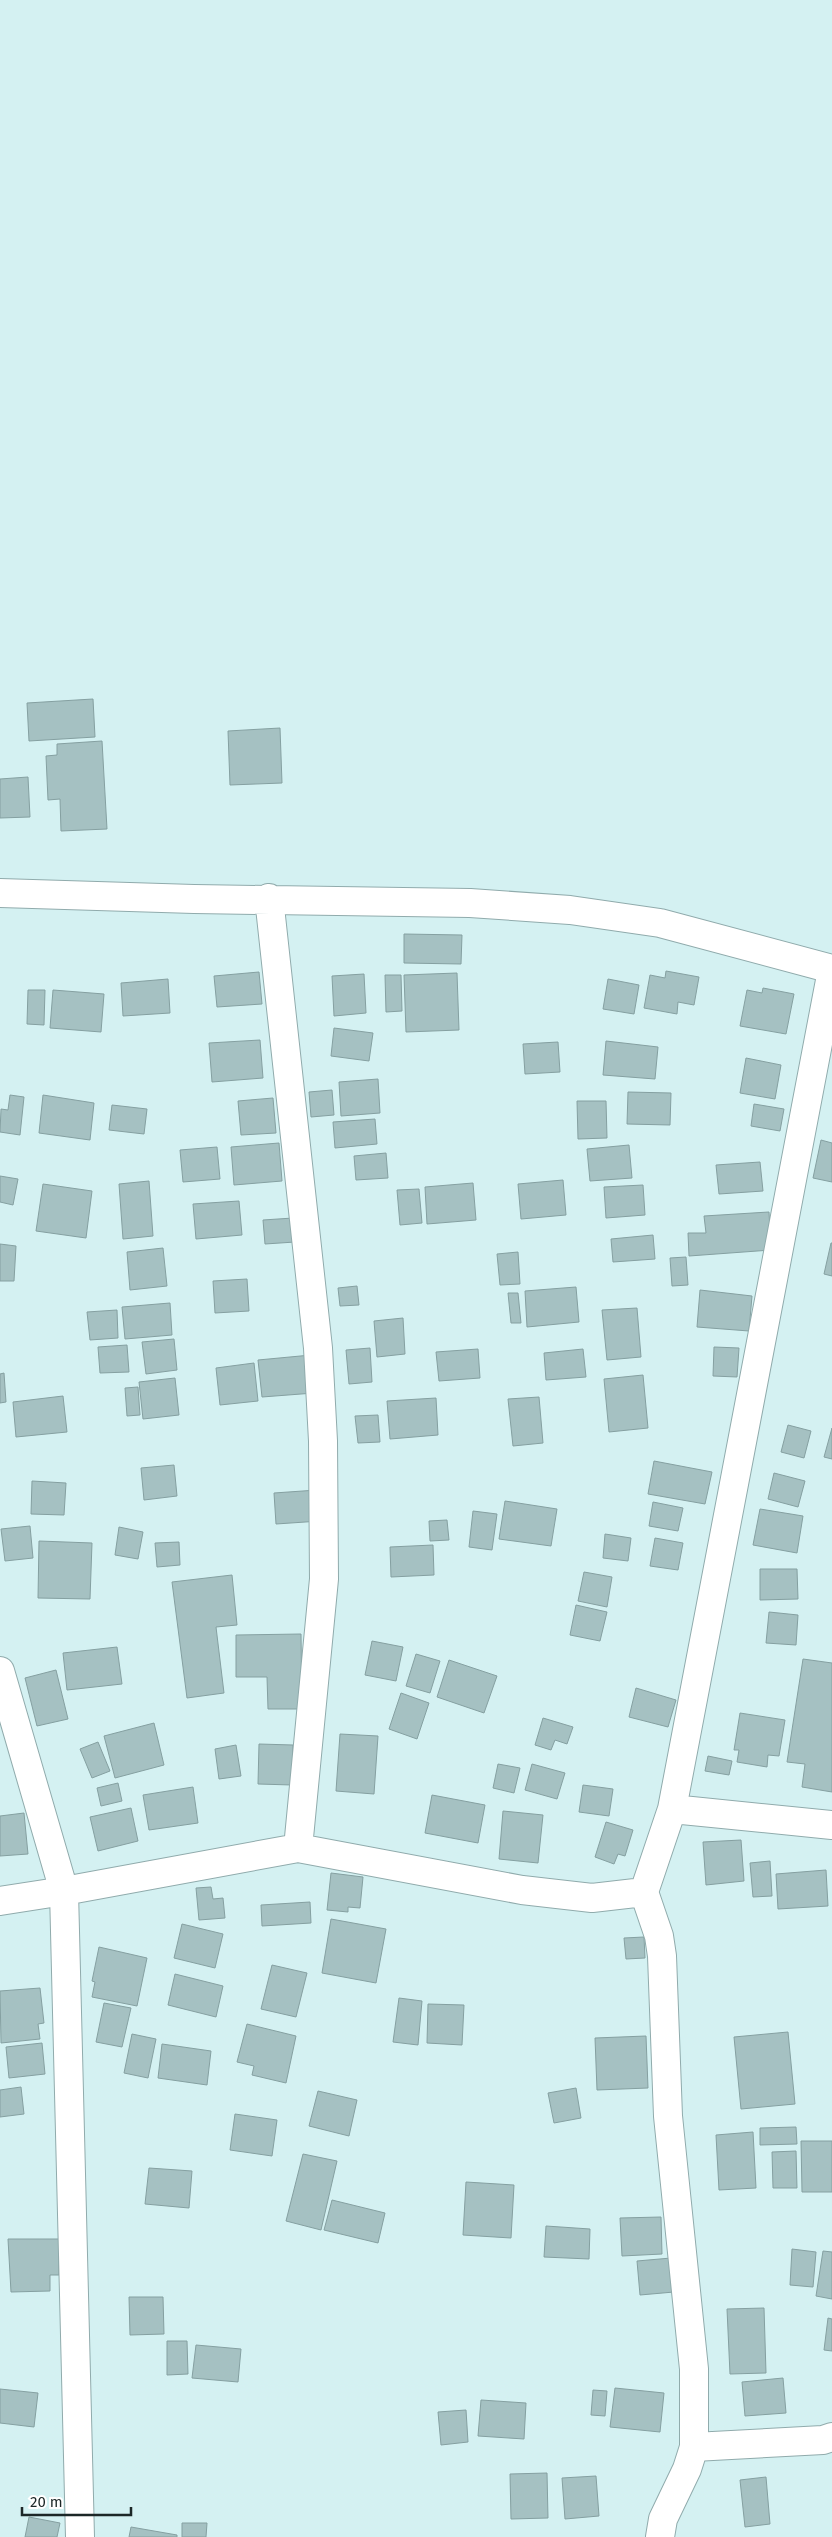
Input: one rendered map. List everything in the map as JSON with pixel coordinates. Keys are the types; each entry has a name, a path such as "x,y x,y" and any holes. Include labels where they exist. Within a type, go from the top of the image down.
{"street":[{"path":"0,893 194,899 269,898 470,902 570,910 660,923 832,969 672,1810 644,1892 659,1936 662,1956 668,2116 694,2369 694,2447 687,2469 663,2519 660,2537"},
{"path":"269,898 318,1348 324,1441 324,1579 298,1848"},
{"path":"0,1671 64,1891 80,2537"},
{"path":"672,1810 832,1825"},
{"path":"0,1901 298,1848 522,1890 592,1898 644,1892"},
{"path":"694,2447 823,2440 832,2437"}],"building":[{"path":"93,699 95,737 29,741 27,703"},
{"path":"280,728 282,783 230,785 228,731"},
{"path":"102,741 107,829 61,831 60,799 48,800 46,756 57,755 57,744"},
{"path":"28,777 30,817 0,818 0,779"},
{"path":"404,934 462,935 461,964 404,963"},
{"path":"666,971 699,977 694,1005 678,1002 677,1014 644,1008 650,975 665,978"},
{"path":"259,972 262,1004 217,1007 214,976"},
{"path":"457,973 459,1030 406,1032 404,975"},
{"path":"364,974 366,1013 334,1016 332,976"},
{"path":"385,975 401,975 402,1011 386,1012"},
{"path":"168,979 170,1013 123,1016 121,983"},
{"path":"608,979 639,985 634,1014 603,1009"},
{"path":"763,988 794,994 786,1034 740,1026 747,990 762,993"},
{"path":"28,990 45,990 44,1025 27,1024"},
{"path":"53,990 104,994 101,1032 50,1028"},
{"path":"334,1028 373,1033 369,1061 331,1056"},
{"path":"260,1040 263,1078 212,1082 209,1043"},
{"path":"606,1041 658,1047 655,1079 603,1075"},
{"path":"558,1042 560,1072 525,1074 523,1044"},
{"path":"746,1058 781,1065 775,1099 740,1093"},
{"path":"378,1079 380,1113 341,1116 339,1082"},
{"path":"332,1090 334,1115 311,1117 309,1092"},
{"path":"628,1092 671,1093 670,1125 627,1124"},
{"path":"10,1095 24,1097 20,1135 0,1132 1,1109 8,1110"},
{"path":"43,1095 94,1103 90,1140 39,1133"},
{"path":"273,1098 276,1133 241,1135 238,1101"},
{"path":"577,1101 606,1101 607,1138 578,1139"},
{"path":"754,1104 784,1109 780,1131 751,1126"},
{"path":"112,1105 147,1109 144,1134 109,1130"},
{"path":"375,1119 377,1144 335,1148 333,1122"},
{"path":"821,1140 832,1143 832,1182 813,1178"},
{"path":"279,1143 282,1181 234,1185 231,1147"},
{"path":"629,1145 632,1178 590,1181 587,1149"},
{"path":"217,1147 220,1179 183,1182 180,1150"},
{"path":"386,1153 388,1178 356,1180 354,1156"},
{"path":"760,1162 763,1191 719,1194 716,1165"},
{"path":"0,1176 18,1179 13,1205 0,1202"},
{"path":"563,1180 566,1215 521,1219 518,1184"},
{"path":"149,1181 153,1236 123,1239 119,1184"},
{"path":"473,1183 476,1220 427,1224 425,1187"},
{"path":"43,1184 92,1191 86,1238 36,1231"},
{"path":"643,1185 645,1215 606,1218 604,1187"},
{"path":"419,1189 422,1223 400,1225 397,1190"},
{"path":"239,1201 242,1235 196,1239 193,1204"},
{"path":"769,1212 771,1250 689,1256 688,1233 706,1233 704,1216"},
{"path":"293,1218 295,1242 265,1244 263,1220"},
{"path":"653,1235 655,1259 613,1262 611,1239"},
{"path":"832,1243 832,1276 824,1274"},
{"path":"0,1244 16,1246 14,1281 0,1281"},
{"path":"163,1248 167,1286 130,1290 127,1252"},
{"path":"518,1252 520,1284 500,1285 497,1254"},
{"path":"686,1257 688,1285 672,1286 670,1258"},
{"path":"247,1279 249,1311 215,1313 213,1281"},
{"path":"357,1286 359,1305 340,1306 338,1288"},
{"path":"576,1287 579,1322 527,1327 525,1291"},
{"path":"700,1290 752,1296 749,1331 697,1327"},
{"path":"508,1293 518,1293 521,1323 511,1323"},
{"path":"170,1303 172,1335 125,1339 122,1307"},
{"path":"637,1308 641,1357 607,1360 602,1310"},
{"path":"117,1310 118,1338 90,1340 87,1312"},
{"path":"403,1318 405,1354 377,1357 374,1321"},
{"path":"174,1339 177,1370 146,1374 142,1342"},
{"path":"127,1345 129,1372 100,1373 98,1347"},
{"path":"714,1347 739,1348 737,1377 713,1376"},
{"path":"370,1348 372,1382 349,1384 346,1350"},
{"path":"478,1349 480,1378 439,1381 436,1352"},
{"path":"583,1349 586,1377 546,1380 544,1353"},
{"path":"311,1355 314,1393 262,1397 258,1360"},
{"path":"254,1363 258,1401 220,1405 216,1368"},
{"path":"4,1373 6,1402 0,1403 0,1374"},
{"path":"643,1375 648,1428 609,1432 604,1379"},
{"path":"175,1378 179,1415 143,1419 139,1382"},
{"path":"138,1387 140,1415 127,1416 125,1388"},
{"path":"63,1396 67,1432 16,1437 13,1402"},
{"path":"539,1397 543,1443 513,1446 508,1399"},
{"path":"436,1398 438,1435 390,1439 387,1401"},
{"path":"378,1415 380,1442 358,1443 355,1416"},
{"path":"788,1425 811,1431 804,1458 781,1452"},
{"path":"832,1428 832,1459 824,1457"},
{"path":"654,1461 712,1472 705,1504 648,1494"},
{"path":"174,1465 177,1496 144,1500 141,1468"},
{"path":"774,1473 805,1481 798,1507 768,1499"},
{"path":"32,1481 66,1483 64,1515 31,1514"},
{"path":"317,1490 320,1521 276,1524 274,1493"},
{"path":"505,1501 557,1509 551,1546 499,1539"},
{"path":"653,1502 683,1508 678,1531 649,1526"},
{"path":"760,1509 803,1516 797,1553 753,1545"},
{"path":"473,1511 497,1514 492,1550 469,1547"},
{"path":"447,1520 449,1540 430,1541 429,1521"},
{"path":"30,1526 33,1558 5,1561 1,1529"},
{"path":"119,1527 143,1532 138,1559 115,1555"},
{"path":"605,1534 631,1538 628,1561 603,1558"},
{"path":"655,1538 683,1543 678,1570 650,1566"},
{"path":"39,1541 92,1543 90,1599 38,1598"},
{"path":"179,1542 180,1565 157,1567 155,1543"},
{"path":"433,1545 434,1575 391,1577 390,1547"},
{"path":"760,1569 797,1569 798,1599 760,1600"},
{"path":"584,1572 612,1577 607,1607 578,1601"},
{"path":"232,1575 237,1625 216,1627 224,1693 187,1698 172,1582"},
{"path":"576,1605 607,1612 600,1641 570,1635"},
{"path":"769,1612 798,1615 796,1645 766,1643"},
{"path":"301,1634 302,1709 268,1709 267,1677 236,1677 236,1635"},
{"path":"372,1641 403,1647 396,1681 365,1675"},
{"path":"117,1647 122,1684 67,1690 63,1653"},
{"path":"416,1654 440,1661 430,1693 406,1686"},
{"path":"803,1659 832,1663 832,1792 802,1787 805,1764 787,1762"},
{"path":"449,1660 497,1676 484,1713 437,1697"},
{"path":"56,1670 68,1719 37,1726 25,1678"},
{"path":"636,1688 676,1700 668,1727 629,1717"},
{"path":"401,1693 429,1703 417,1739 389,1729"},
{"path":"740,1713 785,1720 779,1756 768,1755 767,1767 737,1762 739,1750 734,1750"},
{"path":"543,1718 573,1727 567,1744 555,1740 551,1750 535,1745"},
{"path":"154,1723 164,1765 115,1778 104,1736"},
{"path":"340,1734 378,1736 374,1794 336,1791"},
{"path":"98,1742 110,1771 92,1778 80,1749"},
{"path":"259,1744 293,1745 292,1785 258,1784"},
{"path":"236,1745 241,1776 219,1779 215,1749"},
{"path":"708,1756 732,1761 729,1775 705,1771"},
{"path":"498,1764 520,1768 514,1793 493,1788"},
{"path":"532,1764 565,1773 557,1799 525,1790"},
{"path":"118,1783 122,1801 101,1806 97,1788"},
{"path":"583,1785 613,1789 609,1816 579,1812"},
{"path":"193,1787 198,1823 149,1830 143,1795"},
{"path":"432,1795 485,1805 478,1843 425,1833"},
{"path":"131,1808 138,1841 98,1851 90,1817"},
{"path":"503,1811 543,1815 538,1863 499,1859"},
{"path":"24,1813 28,1854 0,1856 0,1816"},
{"path":"606,1822 633,1830 625,1856 618,1854 614,1864 595,1857"},
{"path":"741,1840 744,1881 706,1885 703,1842"},
{"path":"770,1861 772,1896 753,1897 750,1863"},
{"path":"826,1870 828,1906 778,1909 776,1874"},
{"path":"331,1873 363,1877 360,1908 348,1907 348,1912 327,1910"},
{"path":"211,1887 213,1899 223,1898 225,1918 199,1920 196,1888"},
{"path":"310,1902 311,1923 262,1926 261,1905"},
{"path":"331,1919 386,1929 376,1983 322,1973"},
{"path":"182,1924 223,1934 215,1968 174,1958"},
{"path":"644,1937 645,1958 626,1959 624,1938"},
{"path":"99,1947 147,1958 137,2006 92,1997 95,1982 92,1981"},
{"path":"272,1965 307,1973 296,2017 261,2009"},
{"path":"175,1974 223,1986 216,2017 168,2005"},
{"path":"40,1988 44,2023 38,2024 40,2039 1,2043 0,1991"},
{"path":"399,1998 422,2001 418,2045 393,2042"},
{"path":"104,2003 131,2008 122,2047 96,2042"},
{"path":"428,2004 464,2005 462,2045 427,2043"},
{"path":"247,2024 296,2036 286,2083 252,2075 254,2066 237,2062"},
{"path":"788,2032 795,2104 741,2109 734,2037"},
{"path":"132,2034 156,2039 148,2078 124,2073"},
{"path":"646,2036 648,2088 597,2090 595,2038"},
{"path":"42,2043 45,2074 9,2078 6,2047"},
{"path":"162,2044 211,2051 207,2085 158,2078"},
{"path":"21,2087 24,2114 0,2117 0,2090"},
{"path":"576,2088 581,2118 554,2123 548,2093"},
{"path":"318,2091 357,2100 349,2136 309,2126"},
{"path":"235,2114 277,2120 272,2156 230,2150"},
{"path":"796,2127 797,2144 760,2145 760,2128"},
{"path":"753,2132 756,2188 719,2190 716,2135"},
{"path":"801,2141 832,2141 832,2192 802,2192"},
{"path":"796,2151 797,2188 773,2188 772,2152"},
{"path":"303,2154 337,2161 321,2230 286,2221"},
{"path":"149,2168 192,2171 189,2208 145,2204"},
{"path":"466,2182 514,2185 511,2238 463,2235"},
{"path":"332,2200 385,2213 378,2243 324,2230"},
{"path":"661,2217 662,2254 622,2256 620,2218"},
{"path":"546,2226 590,2229 589,2259 544,2257"},
{"path":"8,2239 59,2239 59,2275 50,2275 50,2291 11,2292"},
{"path":"792,2249 816,2252 813,2287 790,2285"},
{"path":"823,2251 832,2252 832,2299 816,2296"},
{"path":"671,2258 674,2292 640,2295 637,2261"},
{"path":"129,2297 163,2297 164,2334 130,2335"},
{"path":"764,2308 766,2373 730,2374 727,2309"},
{"path":"828,2318 832,2319 832,2351 824,2350"},
{"path":"167,2341 187,2341 188,2374 167,2375"},
{"path":"196,2345 241,2349 238,2382 192,2378"},
{"path":"783,2378 786,2413 745,2416 742,2382"},
{"path":"615,2388 664,2393 660,2432 610,2427"},
{"path":"0,2389 38,2393 34,2427 0,2423"},
{"path":"593,2390 607,2391 605,2416 591,2415"},
{"path":"481,2400 526,2403 524,2439 478,2436"},
{"path":"466,2410 468,2442 441,2445 438,2412"},
{"path":"547,2473 548,2518 511,2519 510,2474"},
{"path":"596,2476 599,2516 565,2519 562,2478"},
{"path":"766,2477 770,2524 745,2527 740,2480"},
{"path":"29,2517 60,2523 57,2537 25,2537"},
{"path":"182,2523 207,2523 206,2537 182,2537"},
{"path":"131,2527 177,2535 177,2537 129,2537"}]}
